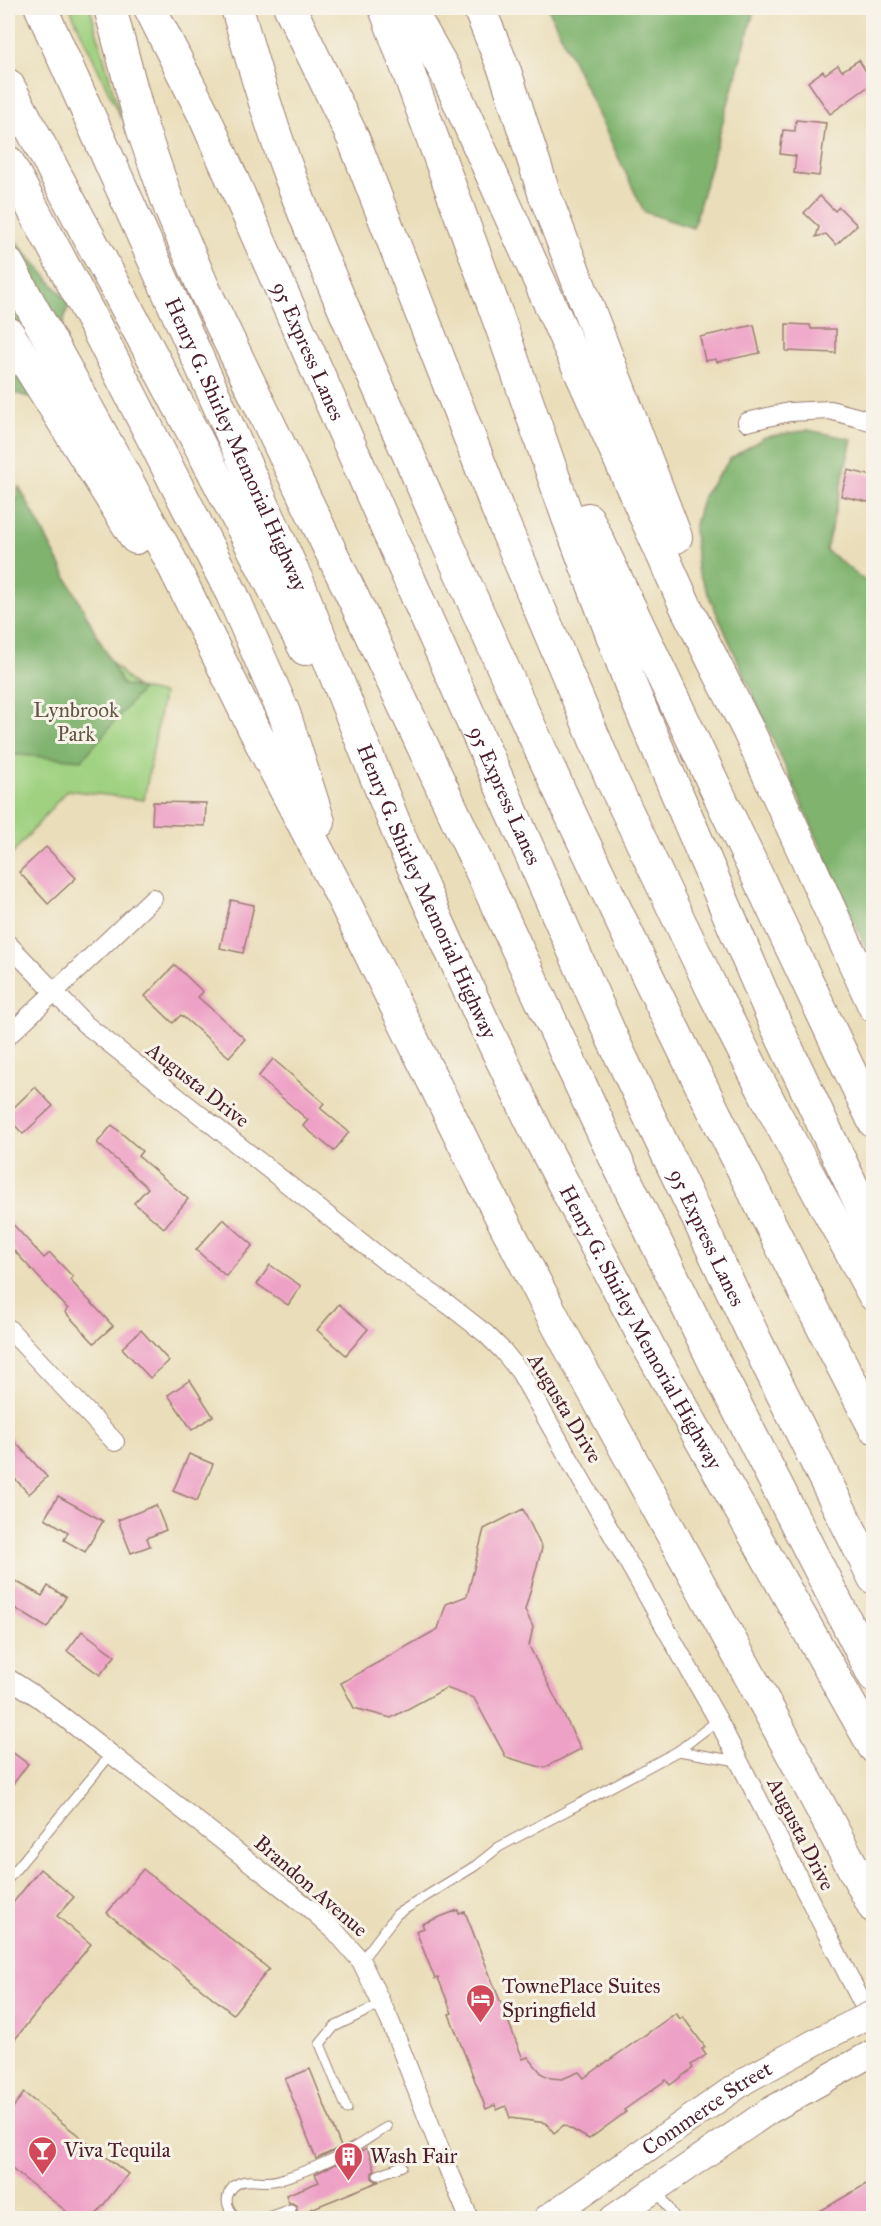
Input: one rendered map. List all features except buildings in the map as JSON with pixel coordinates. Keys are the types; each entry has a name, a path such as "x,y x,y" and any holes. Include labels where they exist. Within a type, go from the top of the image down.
{"highway":[{"name":"Henry G. Shirley Memorial Highway","path":"41,8 301,589 402,842 481,1017 599,1254 652,1353 873,1747"},
{"path":"110,8 142,128 204,289 244,376 363,618 604,1135 720,1374 873,1676"},
{"name":"95 Express Lanes","path":"150,8 204,113 613,1040 756,1341 873,1578"},
{"path":"237,8 268,115 329,273 516,697 692,1070 873,1427"},
{"path":"290,8 353,138 497,508 612,780 723,1012 873,1295"},
{"path":"385,8 630,686 776,1023 873,1232"},
{"path":"409,8 446,74 686,607 749,732 873,1006"},
{"path":"459,8 544,193"},
{"path":"479,8 506,74 544,193 749,732"},
{"path":"8,85 267,574 402,842"},
{"path":"8,162 106,345 232,594 290,731 343,899"},
{"path":"8,264 168,555 264,749 343,899 454,1125 559,1328 773,1718 873,1907"},
{"path":"501,326 584,510 873,1122"},
{"path":"8,333 264,749"},
{"path":"756,1341 873,1543"}],"main road":[{"name":"Commerce Street","path":"547,2218 746,2080 873,2013"},
{"name":"Commerce Street","path":"613,2218 769,2111 873,2052"}],"street":[{"path":"747,422 789,412 830,410 873,422"},
{"path":"8,1036 153,898"},
{"name":"Augusta Drive","path":"8,944 85,1024 385,1261 449,1305 486,1334 520,1372 717,1720 873,2024"},
{"path":"8,1328 115,1442"},
{"name":"Brandon Avenue","path":"8,1678 39,1698 112,1753 310,1909 336,1932 361,1961 383,2003 469,2218"}],"lane":[{"path":"361,1961 397,1914 475,1866 499,1846 678,1751 717,1720"},
{"path":"678,1751 738,1761"},
{"path":"8,1879 112,1753"},
{"path":"347,2109 320,2044 334,2027 383,2003"},
{"path":"237,2218 228,2209 226,2200 235,2185 246,2181 279,2180 353,2148 387,2127"},
{"path":"378,2175 402,2166"},
{"path":"657,2189 675,2218"},
{"path":"266,2218 291,2209"}],"green space":[{"path":"70,8 90,8 121,119"},
{"path":"548,8 755,8 693,228 644,212"},
{"path":"8,232 69,303 42,401 8,391"},
{"path":"808,430 852,439 826,550 873,587 873,951 866,948 697,569 694,528 703,496 731,458 765,437"},
{"name":"Lynbrook Park","path":"19,486 123,685 142,689 82,760 8,754 8,513 16,499"},
{"name":"Lynbrook Park","path":"8,553 139,691 142,689 163,694 144,800 67,790 8,859"}],"place":[{"name":"TownePlace Suites Springfield","path":"481,2024"},
{"name":"Viva Tequila","path":"43,2176"},
{"name":"Wash Fair","path":"349,2182"}]}
